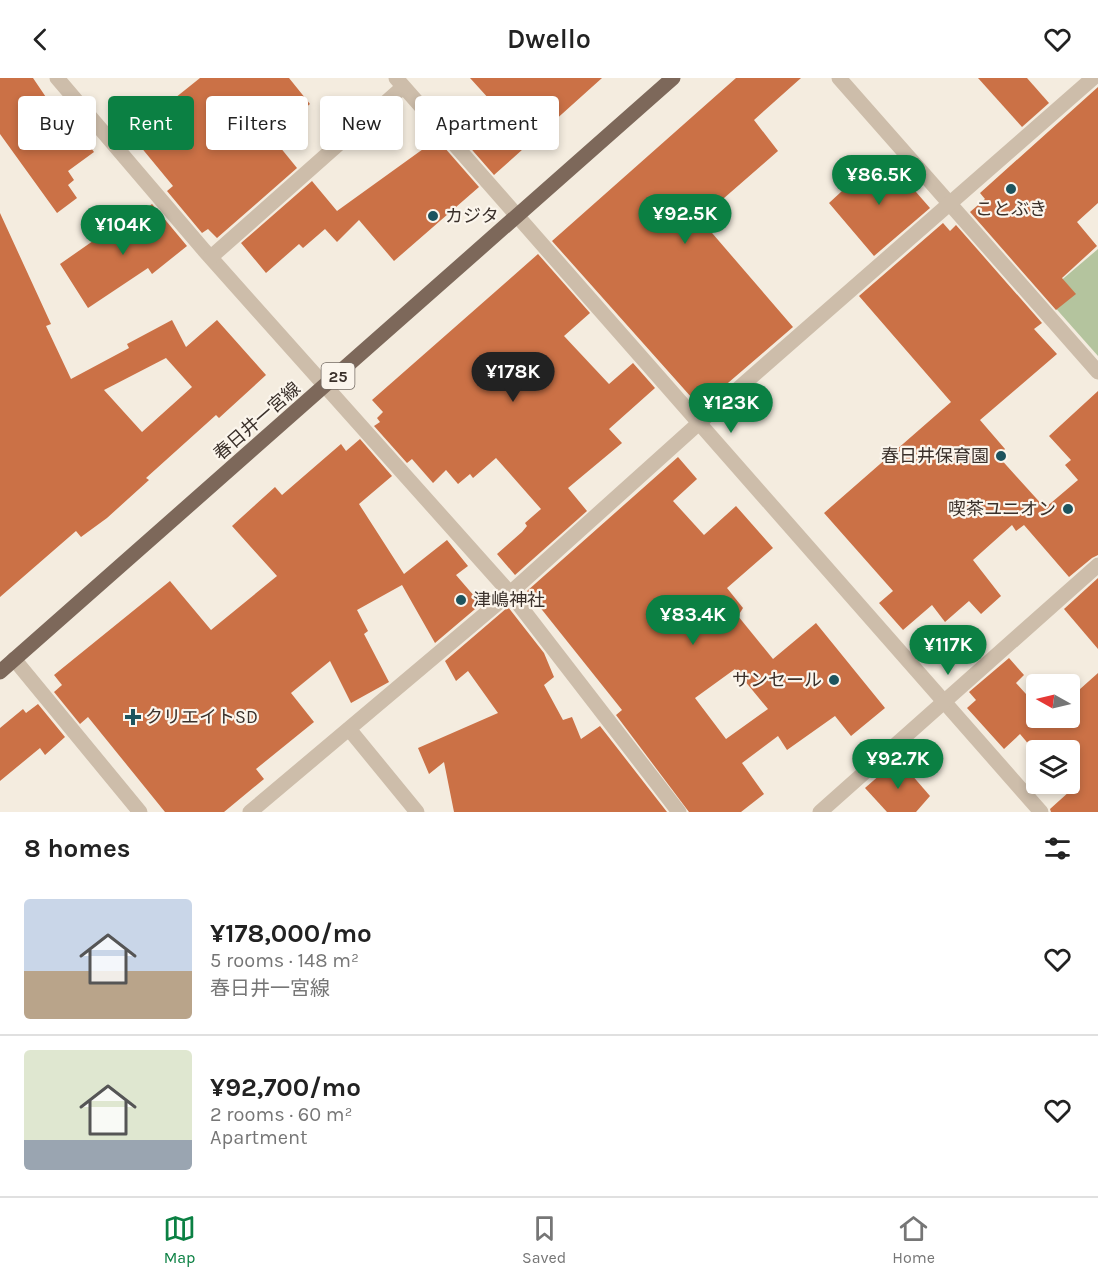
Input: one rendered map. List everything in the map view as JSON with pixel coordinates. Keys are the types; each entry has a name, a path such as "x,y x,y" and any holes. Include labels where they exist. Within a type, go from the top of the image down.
{"main road":[{"name":"春日井一宮線","path":"0,672 327,385 514,215 673,78"}],"street":[{"path":"57,78 212,257 510,593 679,812"},
{"path":"839,78 1098,372"},
{"path":"250,812 510,593 699,423 1093,78"},
{"path":"212,257 400,82 514,215 1041,812"},
{"path":"820,812 1098,565"},
{"path":"14,659 140,812"},
{"path":"349,729 417,812"}],"green space":[{"path":"1098,249 1098,356 1044,295"}],"building":[{"path":"0,78 33,78 45,96 18,96 18,150 93,150 94,152 68,171 74,180 68,185 77,198 57,213 0,134"},
{"path":"200,78 289,78 304,96 206,96 206,150 282,150 297,168 217,238 208,229 202,233 167,191 173,186 143,150 194,150 194,96 178,96"},
{"path":"470,78 602,78 559,117 559,96 486,96"},
{"path":"736,78 801,78 754,120 778,151 700,219 793,327 700,407 552,241"},
{"path":"978,78 1027,78 1049,103 1022,127"},
{"path":"1098,87 1098,203 1077,222 1097,246 1062,278 1076,294 1056,310 970,212 985,199 980,193"},
{"path":"422,150 447,150 479,187 394,261 359,220 337,242 325,229 303,248 299,244 266,273 241,243 312,181 337,211"},
{"path":"472,150 522,150 494,175"},
{"path":"879,157 906,186 909,184 930,208 874,256 829,203"},
{"path":"152,204 187,246 152,274 148,268 88,308 60,264 113,227 118,232"},
{"path":"0,213 51,324 46,326 71,379 129,348 127,344 172,320 186,347 217,320 266,375 219,418 216,415 146,478 149,480 107,518 81,537 76,531 0,597","holes":["166,358 192,387 142,432 104,390"]},
{"path":"943,223 950,231 956,225 1042,323 1034,329 1057,354 980,420 1005,449 998,456 1045,508 1078,480 1065,465 1071,460 1049,436 1098,391 1098,555 1069,577 1024,525 1016,531 1012,525 973,560 1001,596 981,614 969,601 945,622 932,605 903,630 879,603 893,591 824,513 951,402 859,296"},
{"path":"538,254 590,313 564,336 609,384 633,363 655,388 609,429 622,443 568,488 587,511 515,575 497,554 522,532 527,526 525,523 541,509 496,458 473,478 470,474 458,484 446,470 433,483 412,459 407,463 374,426 380,422 377,418 383,412 372,400"},
{"path":"360,439 392,476 359,504 404,574 447,540 468,566 456,575 481,604 435,643 402,585 357,610 368,631 364,634 389,682 351,703 330,661 291,693 314,722 256,769 264,779 224,812 165,812 88,717 80,724 54,692 62,685 54,675 170,581 211,630 277,576 232,526 275,487 282,495 341,444 346,451"},
{"path":"678,457 697,479 673,501 704,535 736,506 773,548 727,588 743,608 738,616 773,659 816,623 885,708 851,736 835,716 787,750 778,736 742,763 764,794 741,812 689,812 616,715 622,710 527,591","holes":["735,669 768,709 726,739 695,698"]},
{"path":"1098,578 1098,649 1064,609"},
{"path":"508,607 544,653 554,677 544,685 563,720 572,717 581,739 600,726 667,812 454,812 444,762 429,774 418,748 498,713 468,671 456,681 445,661"},
{"path":"1009,658 1024,675 1016,683 1026,694 1026,728 1080,728 1080,689 1098,673 1098,812 1051,812 1050,809 1067,794 1080,794 1080,740 1026,741 1020,734 1004,749 967,708 976,700 969,692"},
{"path":"38,704 65,737 45,755 40,748 0,781 0,728 23,709 26,713"},
{"path":"898,759 930,796 916,812 887,812 865,788"}],"place":[{"name":"ことぶき","path":"1011,189"},
{"name":"カジタ","path":"433,216"},
{"name":"春日井保育園","path":"1001,456"},
{"name":"喫茶ユニオン","path":"1068,509"},
{"name":"津嶋神社","path":"461,600"},
{"name":"サンセール","path":"834,680"},
{"name":"クリエイトSD","path":"133,717"}]}
